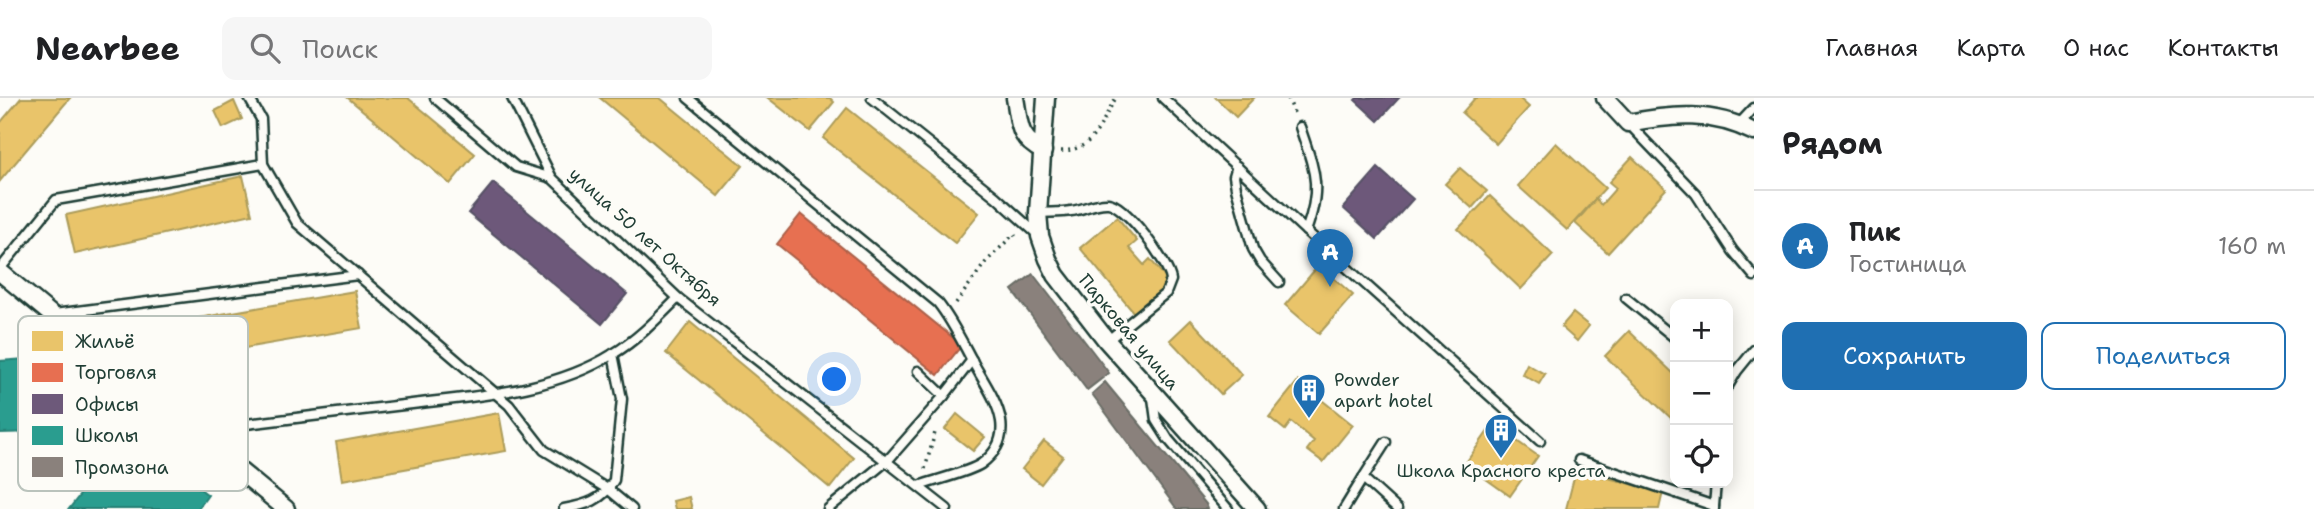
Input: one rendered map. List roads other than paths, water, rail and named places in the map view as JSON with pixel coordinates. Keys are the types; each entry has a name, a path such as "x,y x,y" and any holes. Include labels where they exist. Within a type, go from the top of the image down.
{"street":[{"path":"1015,98 1021,132 1025,139 1043,151"},
{"name":"Парковая улица","path":"1046,98 1038,213 1040,236 1056,275 1107,341 1258,509"},
{"path":"1605,98 1628,123 1684,115 1710,117 1739,124 1754,132"},
{"path":"0,270 56,316"},
{"path":"248,477 286,509"}],"lane":[{"path":"249,98 261,120 264,164 297,223 519,415 544,450 609,490 632,509"},
{"path":"435,98 516,167 552,178"},
{"name":"улица 50 лет Октября","path":"512,98 552,178 678,298 888,460 947,509"},
{"path":"688,98 938,303 960,334 999,408 1002,428 999,443 981,464 919,486"},
{"path":"872,98 996,197 1040,236"},
{"path":"1163,98 1306,231 1540,441"},
{"path":"1739,124 1754,108"},
{"path":"1628,123 1696,194 1733,251 1754,276"},
{"path":"1300,127 1316,175 1313,212 1306,231"},
{"path":"0,270 56,200 264,164"},
{"path":"1237,166 1234,176 1236,188 1253,248 1259,261 1279,282"},
{"path":"1038,213 1073,211 1102,202 1112,203 1123,210 1165,263 1171,280 1166,293 1107,341"},
{"path":"54,314 358,275"},
{"path":"248,424 496,394 540,384 613,354 643,332 678,298"},
{"path":"1626,298 1670,334"},
{"path":"1733,377 1754,350"},
{"path":"564,509 598,500 609,490 616,470 622,399 613,354"},
{"path":"828,509 888,460 972,360"},
{"path":"918,370 944,396"},
{"path":"1152,391 1156,420 1168,439 1228,509"},
{"path":"1345,509 1386,442"},
{"path":"1579,460 1714,508 1716,488"},
{"path":"1363,478 1396,509"}],"place":[{"name":"Пик","path":"1330,287"},
{"name":"Powder apart hotel","path":"1309,420"},
{"name":"Школа Красного креста","path":"1501,460"}]}
